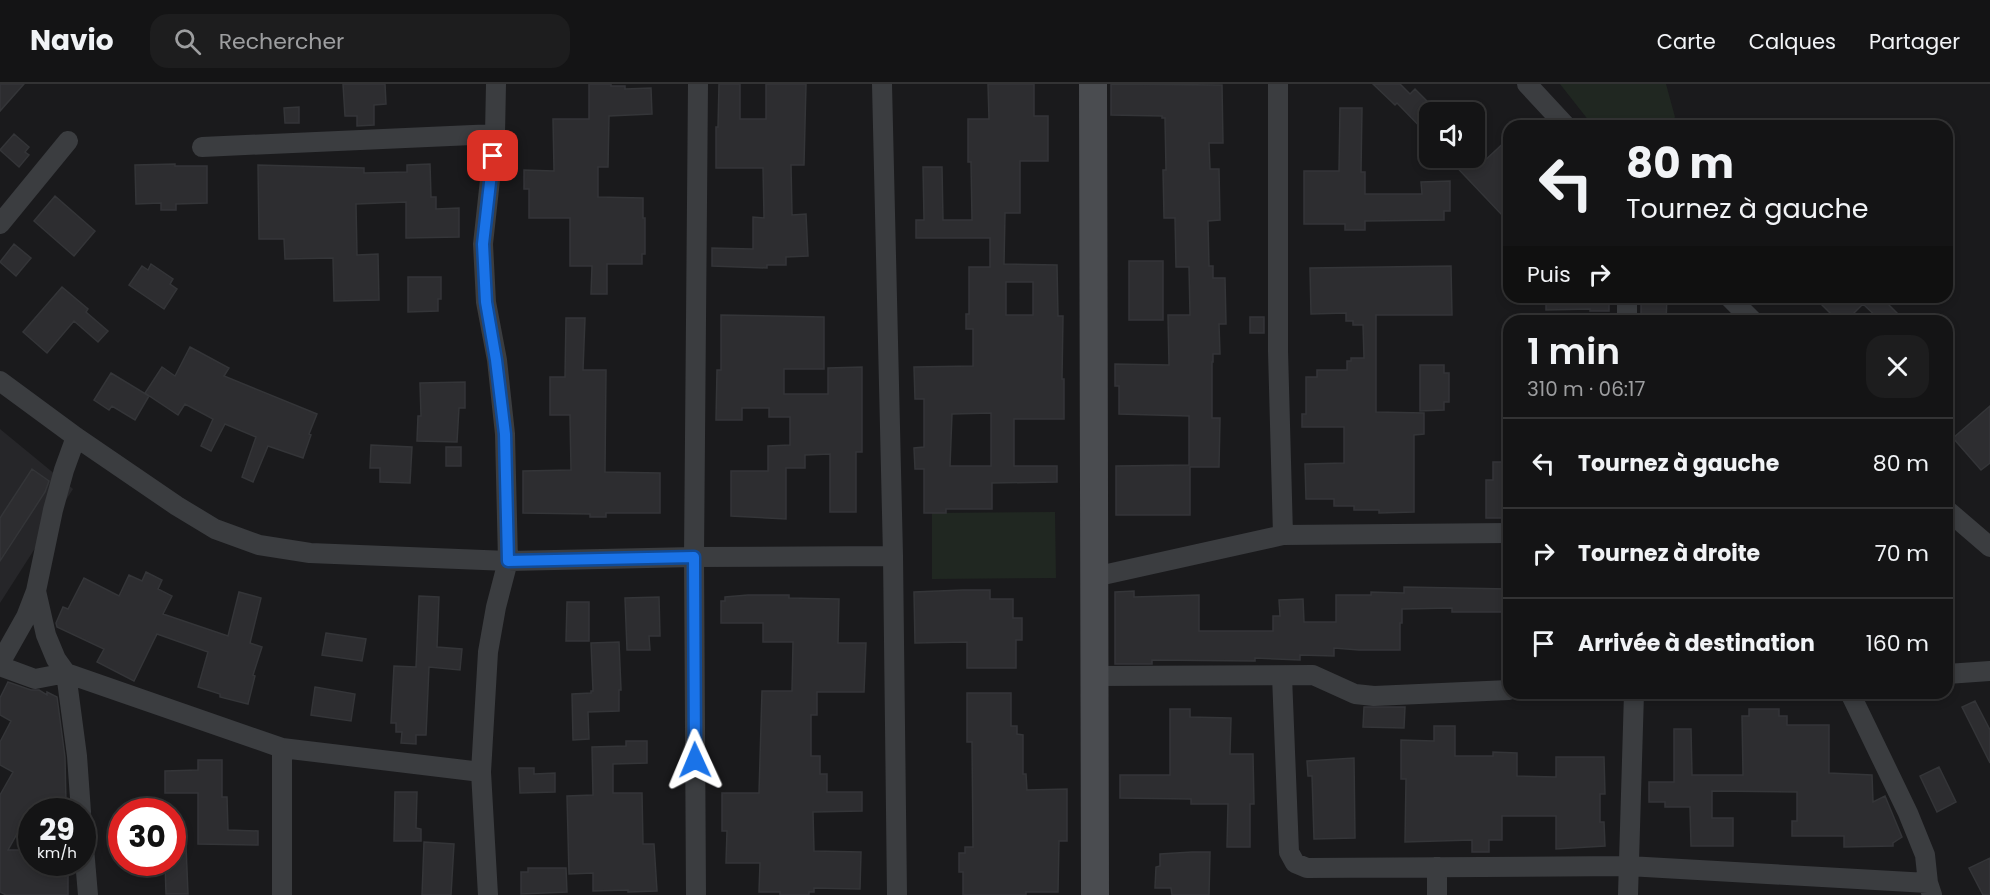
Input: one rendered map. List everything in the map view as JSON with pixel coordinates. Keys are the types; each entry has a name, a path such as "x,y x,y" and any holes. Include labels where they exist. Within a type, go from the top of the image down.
{"street":[{"path":"488,895 481,772 488,652 496,607 508,561 505,434 486,302 483,244 495,134 496,84"},
{"path":"696,895 694,557 698,84"},
{"path":"882,84 893,556 897,895"},
{"path":"1093,84 1095,895"},
{"path":"1278,84 1278,351 1283,535"},
{"path":"1527,84 1560,120"},
{"path":"202,147 495,134"},
{"path":"0,224 68,141"},
{"path":"1735,303 1747,315"},
{"path":"0,381 76,437 177,506 215,529 259,545 310,553 508,561 893,556"},
{"path":"76,437 53,510 36,591 26,616 0,665 35,679 66,673 282,748 481,772"},
{"path":"1953,515 1990,547"},
{"path":"1094,577 1283,535 1503,533"},
{"path":"36,591 46,635 56,659 66,673 80,798"},
{"path":"1953,674 1990,671"},
{"path":"1095,676 1313,675 1355,694 1374,696 1503,690"},
{"path":"1282,676 1289,852 1295,864 1307,868 1628,866 1930,889 1924,855 1908,813 1853,699"},
{"path":"1628,895 1634,699"},
{"path":"282,748 282,895"},
{"path":"1437,867 1437,895"},
{"path":"86,876 88,895"}],"shaded area":[{"path":"1560,84 1666,84 1675,117 1673,120 1588,120"},
{"path":"0,429 73,489 0,603"},
{"path":"1055,512 1056,578 932,579 932,513"}],"building":[{"path":"0,84 24,84 0,111"},
{"path":"343,84 385,84 386,104 374,105 374,125 357,126 357,116 345,116"},
{"path":"589,84 611,84 611,86 625,86 625,89 651,88 652,114 609,116 608,167 598,167 598,197 643,198 643,218 645,218 645,254 642,254 642,264 607,264 607,294 591,294 592,266 570,266 570,218 529,218 529,189 524,189 524,170 554,171 553,119 589,119"},
{"path":"719,84 740,84 740,119 766,119 766,84 806,84 804,165 791,165 792,215 806,214 808,256 786,257 786,265 767,265 767,268 712,266 712,248 753,249 753,217 764,218 763,168 716,168"},
{"path":"988,84 1034,84 1034,116 1048,116 1048,161 1020,161 1020,213 1005,213 1004,264 1057,265 1058,316 1063,316 1064,419 1014,419 1014,466 1057,466 1057,482 992,483 992,509 946,509 946,513 924,513 924,469 915,469 914,448 924,447 924,399 915,399 914,367 973,366 973,329 966,329 966,314 969,314 969,267 990,267 990,238 916,238 916,220 924,220 923,167 942,167 943,220 972,220 968,119 989,119","holes":["1006,282 1033,282 1033,315 1006,315","991,413 991,466 950,466 952,414"]},
{"path":"1111,84 1222,85 1223,143 1209,143 1210,169 1219,169 1220,220 1208,221 1209,266 1213,266 1213,278 1225,278 1226,324 1219,324 1220,354 1213,354 1212,362 1212,418 1220,418 1219,467 1190,467 1190,515 1116,515 1116,466 1189,465 1189,416 1119,414 1119,386 1115,386 1115,364 1169,365 1168,315 1190,315 1189,267 1176,267 1175,218 1164,218 1165,118 1162,116 1111,115"},
{"path":"1373,84 1400,84 1410,94 1415,89 1428,102 1419,102 1419,126 1397,103 1395,105"},
{"path":"299,107 299,123 285,123 284,108"},
{"path":"1340,108 1362,108 1361,172 1365,172 1365,194 1422,194 1421,182 1450,181 1450,211 1444,211 1444,220 1365,221 1365,230 1345,230 1345,224 1304,224 1304,171 1339,171"},
{"path":"14,134 29,147 25,152 29,155 19,167 0,150"},
{"path":"1503,144 1503,214 1457,168 1485,168 1485,160"},
{"path":"175,164 175,166 207,166 207,203 176,204 176,210 161,210 161,203 136,204 135,165"},
{"path":"430,164 431,197 436,197 436,209 459,208 459,237 406,238 406,202 356,204 357,255 378,254 379,300 334,301 333,258 285,259 284,239 259,239 258,165 364,168 364,173 407,172 407,165"},
{"path":"55,196 95,231 74,256 34,221"},
{"path":"14,244 31,258 16,276 0,262"},
{"path":"1129,261 1163,261 1163,320 1129,320"},
{"path":"151,264 173,279 170,284 177,289 164,309 129,285 142,266 148,270"},
{"path":"1451,266 1452,315 1376,315 1376,412 1424,413 1424,434 1414,435 1414,512 1379,513 1379,510 1354,510 1354,506 1334,506 1334,499 1306,499 1305,464 1344,463 1344,427 1302,427 1302,414 1306,414 1306,377 1317,377 1317,370 1347,370 1347,361 1351,361 1351,358 1364,358 1363,325 1353,325 1353,321 1346,321 1346,313 1311,314 1310,268"},
{"path":"408,277 441,277 441,299 438,299 438,311 408,312"},
{"path":"62,287 88,309 86,312 108,331 98,342 74,321 47,353 23,332"},
{"path":"1546,303 1609,303 1609,311 1546,310"},
{"path":"1641,303 1667,303 1666,315 1641,315"},
{"path":"1820,303 1887,303 1899,315 1875,315 1863,304 1852,315 1832,315"},
{"path":"721,315 824,317 824,369 784,369 784,394 828,394 828,368 862,367 862,452 856,452 856,512 830,512 830,454 805,455 805,468 786,468 786,519 731,516 731,471 768,471 768,446 790,445 790,417 769,417 769,408 742,408 742,420 716,420 717,370 721,370"},
{"path":"1250,317 1264,317 1264,333 1250,333"},
{"path":"566,318 585,318 583,370 606,370 605,472 660,473 660,513 606,513 606,517 590,517 590,514 523,513 523,471 571,470 570,415 550,415 550,377 565,377"},
{"path":"190,347 229,368 224,376 317,414 303,458 268,446 253,482 242,477 256,437 225,424 211,451 201,446 213,419 185,404 178,415 145,393 162,367 175,376"},
{"path":"1420,365 1444,365 1444,373 1449,373 1449,402 1444,402 1444,410 1420,411"},
{"path":"111,373 149,396 135,420 112,406 109,410 94,400"},
{"path":"465,382 465,408 459,408 457,442 417,441 418,416 421,416 420,383"},
{"path":"1990,406 1990,463 1981,470 1953,438"},
{"path":"371,445 412,447 410,483 380,482 380,468 370,468"},
{"path":"446,447 461,447 461,466 446,466"},
{"path":"1493,462 1503,462 1503,518 1486,518 1486,480 1493,480"},
{"path":"32,469 49,481 45,492 0,561 0,518"},
{"path":"146,572 162,580 158,589 172,596 163,614 228,636 239,592 261,598 250,643 262,647 253,675 255,676 248,704 220,697 220,694 198,687 208,652 157,634 134,681 97,662 104,649 57,627 56,623 63,607 68,609 84,578 119,596 129,575 142,581"},
{"path":"1404,587 1503,589 1503,612 1452,612 1452,608 1402,609 1400,650 1334,648 1334,656 1300,655 1300,660 1255,658 1255,661 1152,660 1152,664 1115,664 1115,592 1134,591 1134,597 1199,595 1199,631 1273,631 1273,616 1280,616 1279,600 1303,599 1304,622 1336,622 1336,595 1371,595 1371,592 1404,593"},
{"path":"990,590 990,599 1013,599 1013,618 1022,618 1022,640 1016,640 1016,668 967,668 967,642 915,643 914,592"},
{"path":"789,595 789,598 839,599 838,643 866,643 864,692 817,692 817,715 811,715 811,756 820,756 820,774 827,774 827,792 862,792 862,811 813,812 814,851 861,852 860,889 814,888 814,892 809,892 809,895 759,892 760,863 726,863 727,831 722,831 722,793 759,793 762,691 792,691 793,642 763,642 763,623 721,623 721,601 725,601 725,597"},
{"path":"419,596 439,597 437,647 462,649 460,670 429,667 426,735 416,735 416,744 401,743 402,732 396,732 396,723 391,723 394,666 416,667"},
{"path":"659,597 660,636 649,636 650,650 627,650 625,598"},
{"path":"567,602 589,602 589,641 566,641"},
{"path":"326,633 366,639 362,661 322,655"},
{"path":"619,642 621,690 619,690 619,711 588,712 589,739 573,740 572,694 593,691 591,643"},
{"path":"8,682 31,690 39,690 47,695 47,692 57,697 65,757 66,798 18,798 18,832 8,850 18,850 18,876 68,876 68,895 6,895 0,892 0,795 13,772 0,765 0,742 11,721 0,715 0,698"},
{"path":"315,687 355,694 351,721 311,715"},
{"path":"967,693 1011,693 1011,726 1017,726 1017,734 1023,735 1023,774 1026,774 1027,790 1067,789 1067,841 1059,841 1058,892 1026,892 1026,895 963,895 963,872 959,872 959,853 965,853 965,847 973,847 972,742 967,742"},
{"path":"1975,701 1990,730 1990,763 1962,707"},
{"path":"1364,707 1405,707 1404,728 1363,727"},
{"path":"1170,709 1190,709 1190,717 1231,718 1230,754 1253,754 1254,804 1250,804 1250,847 1227,847 1228,804 1191,804 1191,799 1120,798 1120,775 1170,775"},
{"path":"1749,709 1779,709 1779,716 1787,716 1787,725 1829,725 1829,773 1872,775 1873,802 1885,796 1902,837 1893,843 1893,846 1844,847 1844,836 1792,836 1792,821 1797,821 1797,792 1712,791 1712,818 1733,818 1733,846 1691,846 1690,807 1665,807 1665,802 1649,802 1649,782 1674,782 1674,729 1691,729 1692,775 1743,775 1742,716 1749,716"},
{"path":"1434,726 1455,726 1455,756 1493,756 1493,752 1517,753 1517,776 1556,777 1556,757 1604,757 1605,794 1600,794 1600,822 1604,822 1605,846 1556,849 1556,816 1502,816 1502,840 1489,840 1489,852 1472,852 1472,840 1405,842 1406,779 1401,779 1401,740 1434,741"},
{"path":"626,741 647,741 647,763 613,764 613,793 642,793 643,844 654,844 657,891 593,891 593,873 569,874 567,796 593,795 592,747 626,746"},
{"path":"1354,758 1355,838 1314,839 1312,776 1308,776 1307,761"},
{"path":"198,760 222,760 222,797 227,797 228,830 258,831 258,845 198,844 198,793 165,793 165,771 198,770"},
{"path":"1939,767 1956,802 1937,812 1920,776"},
{"path":"519,768 534,768 534,774 555,773 555,792 520,793"},
{"path":"395,792 417,792 416,828 421,829 421,841 394,841"},
{"path":"424,842 454,844 451,895 422,895"},
{"path":"186,846 188,894 166,894 165,876 186,876"},
{"path":"1210,852 1209,895 1172,895 1171,888 1155,888 1156,867 1160,866 1160,854"},
{"path":"1990,858 1990,895 1983,895 1969,868"},
{"path":"528,868 566,868 567,892 521,894 521,872 528,872"}],"route":[{"path":"493,156 483,244 486,302 505,434 508,561 694,557 695,760"}]}
